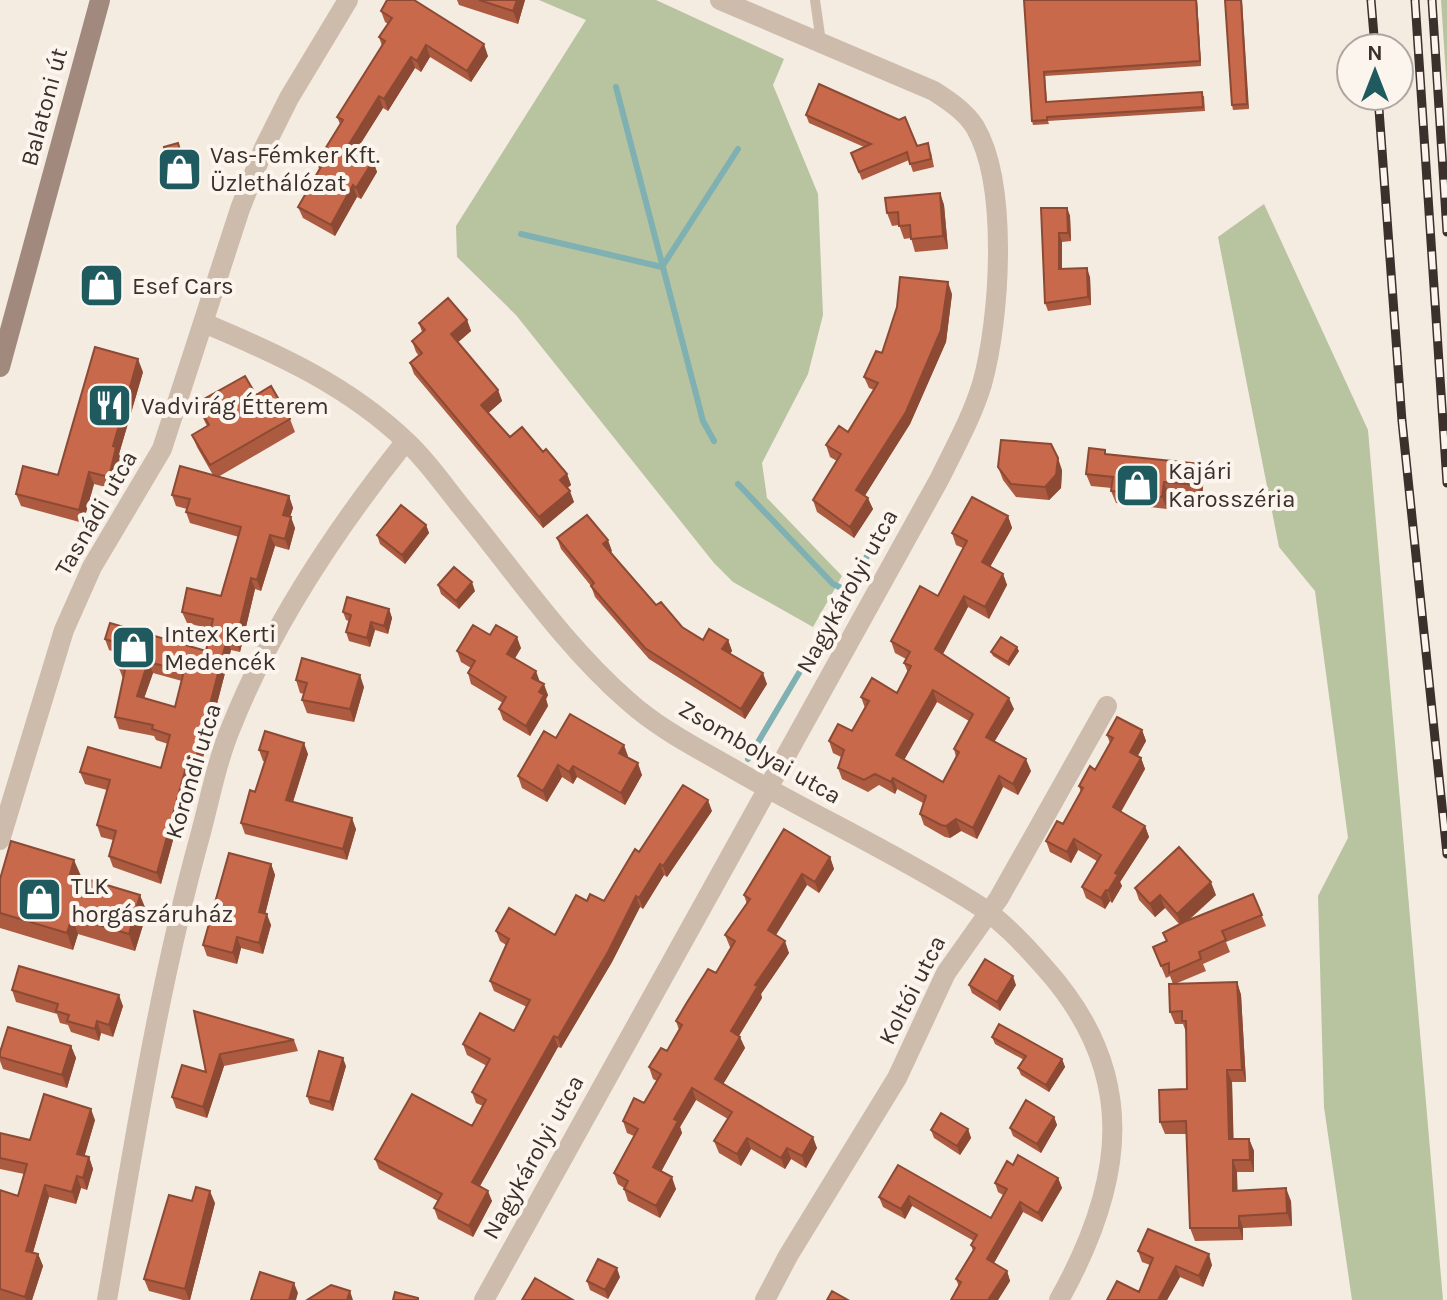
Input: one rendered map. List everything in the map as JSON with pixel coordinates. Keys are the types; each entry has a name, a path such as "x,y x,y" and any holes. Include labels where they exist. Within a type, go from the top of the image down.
{"main road":[{"name":"Balatoni út","path":"0,367 100,0"}],"street":[{"name":"Tasnádi utca","path":"0,840 64,630 92,567 162,449 240,209 264,148 289,98 348,0"},
{"name":"Nagykárolyi utca","path":"484,1300 940,478 970,416 992,343 996,311 995,207 985,148 973,124 956,105 934,91 720,0"},
{"name":"Zsombolyai utca","path":"204,323 302,366 342,390 406,441 600,676 672,734 988,912 1067,993 1088,1024 1102,1056 1111,1090 1113,1126 1109,1171 1098,1216 1059,1300"},
{"name":"Korondi utca","path":"107,1300 156,1017 185,890 230,728 252,679 336,535 406,441"},
{"name":"Koltói utca","path":"765,1300 788,1256 897,1078 946,973 988,912 1107,706"}],"lane":[{"path":"815,0 821,43"}],"green space":[{"path":"539,0 656,0 784,59 773,85 818,194 823,315 808,374 762,463 767,498 842,576 813,627 733,582 714,563 516,315 457,257 456,226 586,20"},
{"path":"1441,0 1447,0 1447,90"},
{"path":"1264,204 1368,430 1443,1300 1352,1300 1324,1107 1318,896 1348,838 1315,591 1279,547 1218,237"}],"building":[{"path":"387,0 414,0 484,44 467,71 426,45 417,61 411,57 384,99 379,96 348,146 373,161 356,188 353,185 331,225 298,207 322,165 317,162 343,120 337,117 385,41 379,37 392,18 381,11"},
{"path":"479,0 517,0 513,11"},
{"path":"1024,0 1196,0 1200,61 1044,72 1046,102 1202,92 1203,107 1047,117 1047,120 1032,121"},
{"path":"1225,0 1241,0 1247,104 1232,105"},
{"path":"819,84 899,120 905,117 917,146 928,143 931,159 910,164 907,152 859,172 851,153 871,144 806,115"},
{"name":"Vas-Fémker Kft. Üzlethálózat","path":"178,143 187,175 173,178 164,147"},
{"path":"940,193 943,236 911,239 910,225 899,226 898,212 887,213 885,198"},
{"path":"1041,208 1067,208 1068,233 1059,233 1059,269 1087,268 1088,297 1045,303"},
{"path":"900,277 948,282 941,330 906,412 856,490 868,498 850,527 813,500 841,454 826,445 839,426 848,432 878,383 864,377 876,351 882,353 897,307"},
{"path":"448,298 467,320 451,334 498,390 481,405 510,437 522,427 567,474 560,480 570,491 539,517 410,363 422,353 412,341 425,330 419,323"},
{"path":"95,347 138,359 113,446 116,447 109,477 89,472 79,510 16,494 23,466 58,475"},
{"path":"245,376 256,395 271,386 290,419 210,465 192,435 209,425 197,403"},
{"path":"1001,440 1051,444 1058,458 1056,475 1045,487 1011,484 998,467"},
{"path":"1089,448 1105,450 1105,454 1200,464 1197,485 1164,482 1162,497 1111,491 1113,477 1086,474"},
{"path":"180,466 289,496 283,515 291,517 285,539 270,535 257,580 251,578 236,641 227,639 196,758 189,756 157,873 109,856 116,831 97,825 110,780 80,772 88,747 161,768 170,735 152,729 153,725 115,717 125,670 119,668 126,646 105,639 110,623 206,651 213,619 182,612 187,588 221,596 241,527 186,512 190,499 172,495","holes":["148,662 184,671 175,707 137,696"]},
{"path":"972,497 1008,516 982,562 1003,574 985,607 964,596 935,649 1009,698 986,737 1026,759 1013,784 999,776 973,828 956,819 946,826 941,825 920,814 926,796 893,778 891,782 875,774 864,780 838,768 844,750 829,741 838,724 852,731 869,701 861,697 872,678 897,693 911,666 904,663 910,652 891,641 920,586 938,596 967,541 952,533","holes":["933,690 973,714 954,749 959,752 943,782 896,755"]},
{"path":"401,505 426,525 402,555 377,535"},
{"path":"587,515 608,540 603,544 656,605 661,602 682,627 703,640 709,629 728,640 722,649 763,673 741,709 645,648 591,586 594,583 557,538"},
{"path":"454,567 472,582 456,601 438,585"},
{"path":"347,597 389,609 384,626 371,622 367,638 346,632 351,615 343,612"},
{"path":"473,625 490,635 496,625 517,637 507,654 536,671 532,678 544,684 539,692 544,695 526,726 499,709 506,697 468,673 475,661 457,651"},
{"path":"1001,637 1017,647 1008,662 991,652"},
{"path":"302,658 360,675 350,709 302,700 307,683 296,680"},
{"path":"570,714 624,745 619,753 638,763 621,793 573,766 569,772 558,765 543,791 518,776 544,731 556,738"},
{"path":"1117,717 1142,730 1130,752 1141,758 1113,807 1145,826 1115,873 1118,875 1101,898 1082,887 1101,855 1074,839 1067,852 1046,841 1057,821 1063,824 1083,788 1079,786 1090,766 1095,770 1113,738 1107,735"},
{"path":"265,731 304,743 286,800 352,818 343,849 241,823 250,790 255,792 268,752 259,750"},
{"path":"683,785 708,800 663,866 660,864 639,898 636,896 608,952 558,1038 554,1036 472,1182 488,1191 469,1226 434,1208 442,1194 375,1159 412,1094 472,1126 486,1100 472,1092 490,1059 463,1044 480,1013 514,1031 530,1000 490,981 509,939 496,931 509,908 555,935 576,895 587,901 590,894 604,901 635,849 639,852"},
{"path":"784,829 830,857 815,882 802,874 768,930 785,941 755,985 758,986 731,1031 740,1037 715,1079 813,1137 802,1156 787,1148 781,1158 747,1138 737,1154 714,1141 732,1112 692,1088 674,1119 678,1121 653,1167 672,1177 656,1206 624,1189 628,1181 614,1173 638,1129 623,1121 634,1098 644,1103 661,1074 649,1067 661,1048 667,1051 682,1025 676,1021 686,1004 708,969 716,973 735,941 725,935 750,899 744,895"},
{"path":"11,841 74,860 70,874 140,895 129,934 72,917 67,933 0,913 0,879"},
{"path":"1179,847 1211,882 1177,914 1160,895 1150,904 1135,888"},
{"path":"229,853 271,864 259,912 267,914 259,943 237,937 233,953 203,945"},
{"path":"1253,894 1262,915 1222,931 1226,940 1199,952 1201,959 1169,973 1169,963 1161,966 1153,947 1167,941 1163,933"},
{"path":"985,959 1013,976 997,1002 969,985"},
{"path":"19,966 119,995 109,1025 97,1021 95,1029 67,1021 69,1015 56,1011 58,1004 12,990"},
{"path":"1237,982 1242,1070 1227,1070 1229,1139 1249,1139 1250,1160 1233,1160 1233,1191 1286,1188 1287,1213 1239,1216 1239,1228 1190,1228 1186,1121 1160,1122 1159,1090 1187,1089 1186,1021 1182,1021 1182,1011 1170,1012 1169,984"},
{"path":"194,1011 294,1040 220,1054 203,1107 172,1097 182,1065 206,1072"},
{"path":"999,1024 1062,1059 1046,1085 1018,1068 1026,1056 992,1037"},
{"path":"8,1027 71,1046 62,1075 0,1057"},
{"path":"319,1051 343,1058 330,1102 307,1096"},
{"path":"44,1094 91,1109 77,1154 89,1157 83,1178 77,1176 72,1192 45,1185 26,1251 38,1254 25,1297 0,1289 0,1190 18,1196 27,1164 0,1158 0,1133 30,1140"},
{"path":"1026,1100 1054,1117 1037,1144 1010,1128"},
{"path":"941,1113 968,1129 957,1146 931,1130"},
{"path":"1018,1155 1058,1178 1038,1213 1020,1202 987,1259 1007,1271 988,1300 951,1300 961,1282 956,1279 975,1248 971,1245 977,1235 909,1196 901,1209 879,1197 898,1165 991,1218 1007,1189 995,1183 1007,1161 1013,1165"},
{"path":"196,1187 210,1191 185,1289 144,1279 169,1195 192,1201"},
{"path":"1148,1229 1209,1254 1199,1276 1176,1266 1158,1300 1107,1300 1117,1281 1139,1292 1153,1258 1138,1251"},
{"path":"598,1259 617,1268 605,1290 587,1281"},
{"path":"260,1272 294,1283 289,1300 251,1300"},
{"path":"535,1278 573,1300 522,1300"},
{"path":"331,1285 350,1291 347,1300 307,1300"},
{"path":"832,1291 848,1300 827,1300"},
{"path":"395,1292 418,1298 418,1300 393,1300"}],"waterway":[{"path":"616,87 703,421 714,441"},
{"path":"662,267 738,149"},
{"path":"521,234 662,267"},
{"path":"738,484 833,584 848,591"},
{"path":"841,603 881,531"},
{"path":"748,759 831,619"}],"railway":[{"path":"1371,0 1374,32"},
{"path":"1415,0 1447,483"},
{"path":"1432,0 1447,232"},
{"path":"1379,112 1402,421 1447,854"}],"place":[{"name":"Vas-Fémker Kft. Üzlethálózat","path":"179,169"},
{"name":"Esef Cars","path":"101,286"},
{"name":"Vadvirág Étterem","path":"110,406"},
{"name":"Kajári Karosszéria","path":"1137,485"},
{"name":"Intex Kerti Medencék","path":"133,648"},
{"name":"TLK horgászáruház","path":"40,900"}]}
